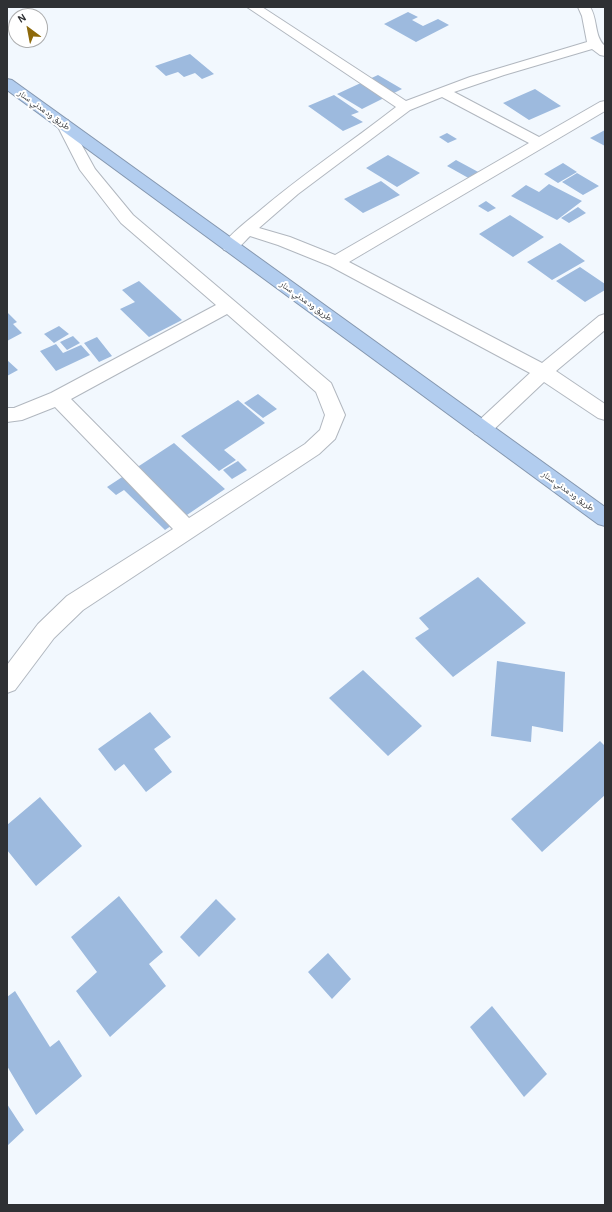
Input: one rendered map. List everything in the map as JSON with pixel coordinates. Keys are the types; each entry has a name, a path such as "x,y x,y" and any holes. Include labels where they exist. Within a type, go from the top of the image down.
{"highway":[{"name":"طريق ود مدني سنار","path":"7,83 605,518"}],"street":[{"path":"253,7 406,107"},
{"path":"230,246 246,229 292,192 406,107 513,68 600,48 591,32 592,23 584,7"},
{"path":"592,23 605,16"},
{"path":"444,92 539,143"},
{"path":"336,262 605,105"},
{"path":"7,682 46,631 75,603 312,449 328,434 335,415 324,388 127,219 88,170 63,123"},
{"path":"246,229 284,241 336,262 543,372 605,413"},
{"path":"10,412 58,398 228,306"},
{"path":"482,429 543,372 605,320"},
{"path":"58,398 187,530"}],"building":[{"path":"408,12 418,17 412,20 423,26 438,19 449,25 416,42 384,24"},
{"path":"190,54 214,74 202,79 195,73 184,77 178,72 166,76 155,66"},
{"path":"378,75 402,89 362,109 337,94"},
{"path":"535,89 561,106 529,120 503,103"},
{"path":"334,95 359,112 351,115 363,122 343,131 308,106"},
{"path":"605,130 605,146 590,138"},
{"path":"447,133 457,139 448,143 439,137"},
{"path":"388,155 420,173 397,187 366,168"},
{"path":"456,160 482,174 472,180 447,166"},
{"path":"563,163 577,172 558,183 544,174"},
{"path":"577,173 599,186 583,195 562,182"},
{"path":"381,181 400,195 363,213 344,199"},
{"path":"549,184 582,201 557,220 511,196 526,185 539,192"},
{"path":"486,201 496,208 488,212 478,206"},
{"path":"578,207 586,213 569,223 561,218"},
{"path":"510,215 544,237 513,257 479,234"},
{"path":"560,243 585,261 552,280 527,262"},
{"path":"580,267 605,284 605,290 585,302 556,281"},
{"path":"139,281 182,320 149,337 120,309 135,302 122,290"},
{"path":"7,312 17,322 13,324 22,333 7,341"},
{"path":"59,326 69,334 54,343 44,334"},
{"path":"73,336 80,343 67,350 60,342"},
{"path":"97,337 112,356 99,362 84,343"},
{"path":"56,344 63,353 81,345 90,355 56,371 40,351"},
{"path":"7,360 18,370 7,376"},
{"path":"258,394 277,409 263,418 244,403"},
{"path":"238,400 265,423 224,450 236,460 219,471 181,436"},
{"path":"174,443 225,489 165,530 124,490 116,495 107,487"},
{"path":"238,461 247,470 232,479 223,470"},
{"path":"478,577 526,623 453,677 415,638 429,629 419,618"},
{"path":"497,661 565,672 563,732 532,726 531,742 491,736"},
{"path":"363,670 422,726 388,756 329,698"},
{"path":"150,712 171,737 154,749 172,772 146,792 124,764 115,771 98,749"},
{"path":"600,741 605,746 605,795 542,852 511,819"},
{"path":"40,797 82,846 36,886 7,850 7,825"},
{"path":"119,896 163,952 149,964 166,986 110,1037 76,991 97,972 71,937"},
{"path":"216,899 236,919 199,957 180,937"},
{"path":"328,953 351,979 332,999 308,972"},
{"path":"15,991 50,1047 59,1040 82,1076 36,1115 7,1066 7,997"},
{"path":"492,1006 547,1074 524,1097 470,1027"},
{"path":"7,1104 24,1130 7,1146"}]}
